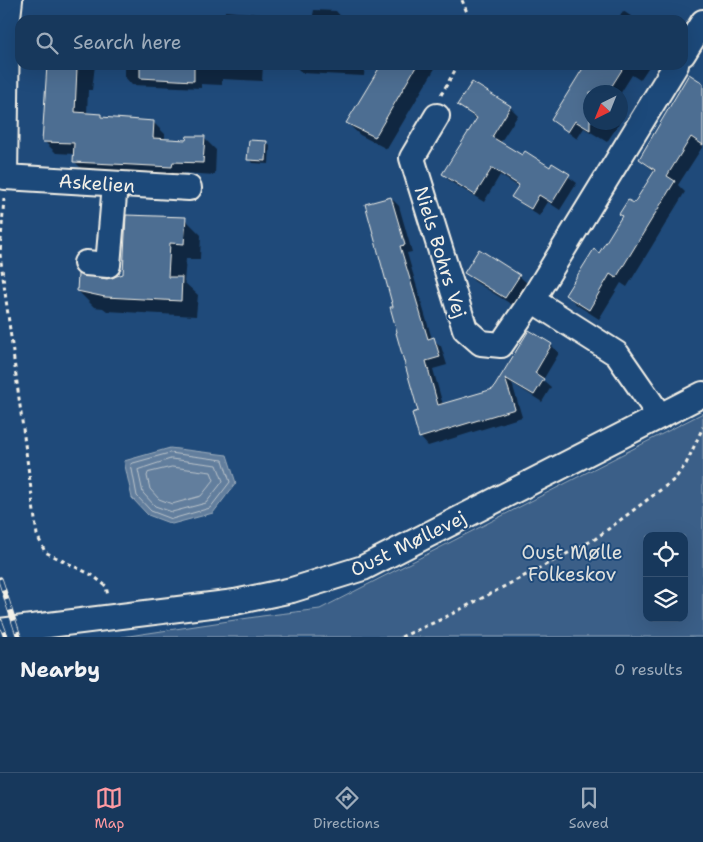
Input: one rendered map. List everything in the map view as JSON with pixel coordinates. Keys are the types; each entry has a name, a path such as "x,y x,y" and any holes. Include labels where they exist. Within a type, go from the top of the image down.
{"street":[{"path":"5,177 7,26 10,0"},
{"path":"688,46 703,22"},
{"name":"Niels Bohrs Vej","path":"437,116 412,158 466,329 481,343 502,345 532,300 673,70"},
{"name":"Askelien","path":"5,177 189,188"},
{"path":"86,263 108,265 115,184"},
{"path":"532,300 617,354 660,416"},
{"name":"Oust Møllevej","path":"0,632 114,627 292,590 363,568 703,394"}],"path":[{"path":"462,0 468,15"},
{"path":"437,116 436,104 455,70"},
{"path":"5,177 0,254 37,535 45,552 92,576 106,586 114,627"},
{"path":"401,637 442,618 595,539 675,478 686,464 703,427"}],"green space":[{"name":"Oust Mølle Folkeskov","path":"703,413 703,637 122,637 320,609"}],"water":[{"path":"170,448 227,455 236,483 213,513 172,524 148,515 132,498 124,461"}],"building":[{"path":"47,70 77,70 75,112 101,114 101,117 154,121 153,138 186,140 187,136 205,136 203,163 173,162 172,167 73,162 74,143 42,142"},
{"path":"140,70 194,70 194,81 140,78"},
{"path":"378,70 414,70 375,137 346,123"},
{"path":"582,70 622,70 612,85 583,85 583,126 575,121 568,132 551,120"},
{"path":"689,74 703,83 703,145 691,137 667,176 675,181 616,278 610,274 589,310 565,295 594,249 599,253 622,216 619,214 628,200 634,203 655,170 639,159"},
{"path":"472,82 511,106 492,137 522,155 525,151 550,167 552,163 570,174 552,203 539,195 531,209 511,197 519,185 492,168 475,195 442,174 477,118 457,105"},
{"path":"249,140 267,141 266,161 247,160"},
{"path":"391,197 405,245 400,246 428,339 434,337 440,357 426,361 438,405 493,389 529,330 552,344 535,373 544,379 534,395 505,378 515,409 419,438 412,413 418,411 396,333 390,307 393,307 365,204"},
{"path":"126,215 186,217 184,244 170,243 168,277 182,277 181,301 105,297 77,291 78,274 107,279 123,274"},
{"path":"479,249 520,275 505,298 464,273"}],"railway":[{"path":"0,579 19,637"},
{"path":"0,621 6,637"}]}
